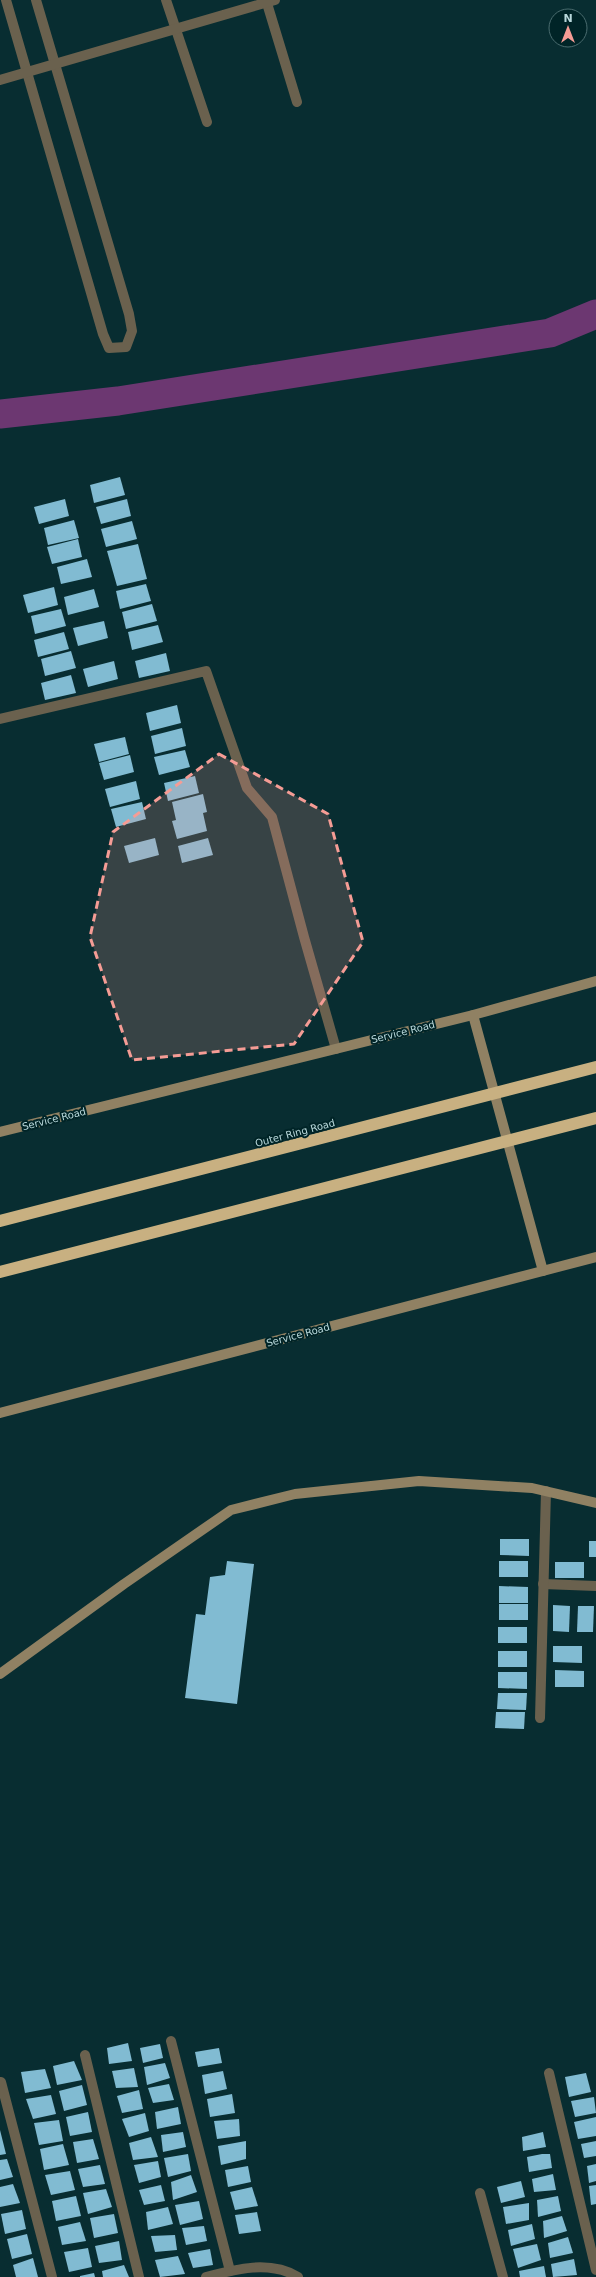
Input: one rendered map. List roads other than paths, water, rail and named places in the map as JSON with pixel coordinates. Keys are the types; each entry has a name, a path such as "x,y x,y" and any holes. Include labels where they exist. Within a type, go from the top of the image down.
{"highway":[{"name":"Outer Ring Road","path":"0,1221 596,1067"},
{"path":"0,1272 596,1118"}],"main road":[{"name":"Service Road","path":"0,1132 473,1015 596,981"},
{"path":"473,1015 543,1271"},
{"name":"Service Road","path":"0,1413 596,1257"},
{"path":"0,1674 124,1584 231,1510 295,1494 419,1481 532,1488 596,1502"}],"street":[{"path":"6,0 103,334 109,348 126,347 132,331 129,314 36,0"},
{"path":"166,0 174,28 207,122"},
{"path":"0,80 269,1 297,102"},
{"path":"0,719 206,671 247,788 272,817 304,938 336,1049"},
{"path":"540,1718 546,1491"},
{"path":"544,1584 596,1586"},
{"path":"171,2041 230,2270"},
{"path":"85,2055 139,2277"},
{"path":"549,2073 596,2270"},
{"path":"1,2082 52,2277"},
{"path":"480,2193 503,2277"},
{"path":"206,2277 230,2270 264,2267 286,2270 298,2277"}],"waterway":[{"path":"0,414 118,401 550,333 596,314"}]}
